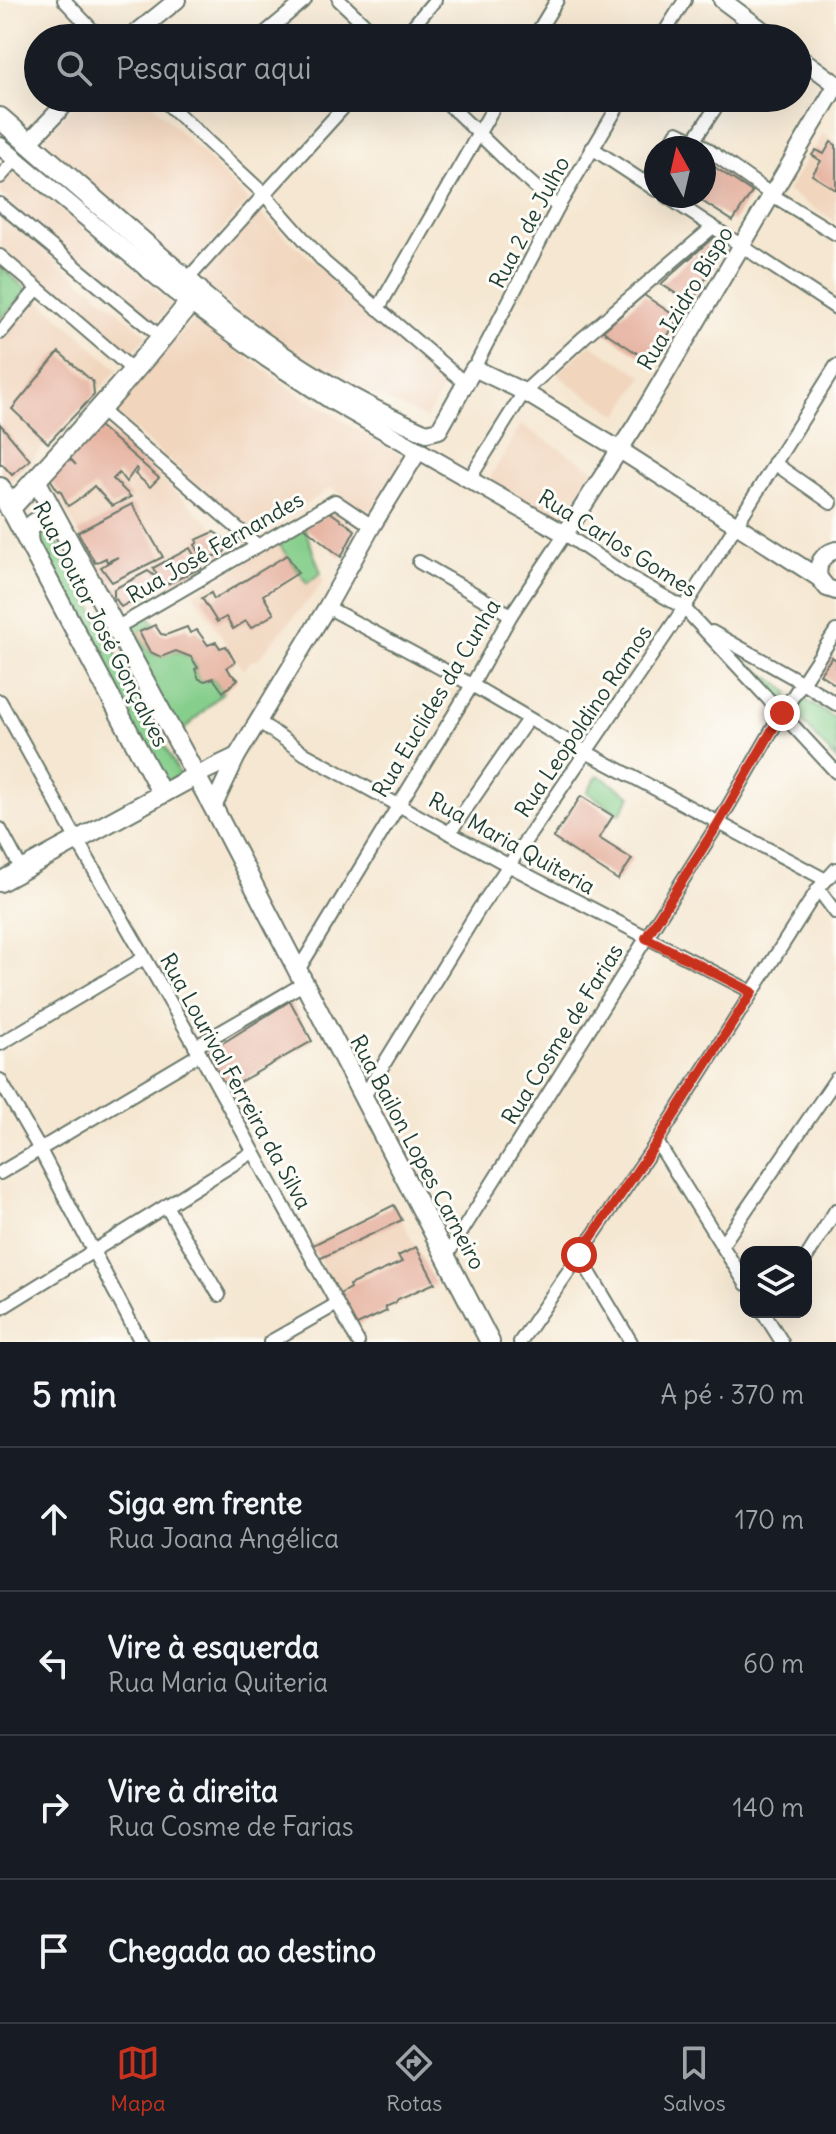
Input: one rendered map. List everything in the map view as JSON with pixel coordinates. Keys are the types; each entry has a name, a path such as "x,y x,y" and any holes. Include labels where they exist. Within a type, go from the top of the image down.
{"main road":[{"path":"0,118 22,150 187,291 162,338 36,480"},
{"name":"Rua Doutor José Gonçalves","path":"162,794 29,543 5,513 36,480 213,807"},
{"path":"0,488 5,513"},
{"path":"29,543 27,534 35,523 50,519 60,525"},
{"path":"0,882 195,776"},
{"name":"Rua Bailon Lopes Carneiro","path":"213,807 490,1342"}],"street":[{"path":"64,0 87,24"},
{"path":"147,24 177,0"},
{"path":"276,24 305,0"},
{"path":"339,0 364,24"},
{"path":"415,24 435,0"},
{"path":"542,24 557,0"},
{"path":"670,24 685,0"},
{"path":"722,0 752,24"},
{"path":"812,67 836,85"},
{"name":"Rua Izidro Bispo","path":"620,450 836,85"},
{"path":"0,177 58,112"},
{"path":"176,112 264,194 324,262 378,309 469,376 524,392 620,450 819,578 827,588 836,591"},
{"path":"339,112 264,194 187,291 296,364 422,431 439,430 469,376"},
{"path":"457,112 558,207"},
{"path":"378,309 491,112"},
{"name":"Rua 2 de Julho","path":"469,376 558,207 614,112"},
{"path":"697,136 713,112"},
{"path":"0,146 22,150"},
{"path":"592,148 644,181"},
{"path":"716,156 836,234"},
{"path":"0,204 162,338"},
{"path":"684,208 836,308"},
{"path":"470,478 524,392 713,227"},
{"path":"0,256 134,371"},
{"path":"0,333 37,289"},
{"name":"Rua Carlos Gomes","path":"187,291 266,358 332,401 470,478 684,608 836,772"},
{"name":"Rua Leopoldino Ramos","path":"363,1098 508,865 684,608 836,366"},
{"path":"100,410 257,545"},
{"path":"213,807 237,756 419,450"},
{"name":"Rua Euclides da Cunha","path":"300,978 398,803 472,685 511,615 620,450"},
{"path":"774,463 834,502"},
{"name":"Rua José Fernandes","path":"116,628 335,501 372,526"},
{"path":"819,578 819,564 835,548"},
{"path":"419,562 511,615"},
{"path":"327,607 472,685 822,884 836,913"},
{"path":"703,627 836,704"},
{"name":"Rua Cosme de Farias","path":"447,1255 718,824 782,713 836,631"},
{"name":"Rua Lourival Ferreira da Silva","path":"0,701 358,1342"},
{"path":"450,832 528,719"},
{"name":"Rua Maria Quiteria","path":"258,721 305,754 508,865 752,992"},
{"path":"195,776 237,756"},
{"path":"0,829 22,870"},
{"path":"520,1342 657,1142 822,884 836,869"},
{"path":"0,1044 144,958"},
{"path":"0,1173 197,1050 300,978"},
{"path":"722,1245 836,1079"},
{"path":"0,1080 141,1342"},
{"path":"657,1142 740,1274"},
{"path":"0,1309 253,1152"},
{"path":"166,1206 219,1295"},
{"path":"812,1248 836,1210"},
{"path":"579,1255 631,1342"},
{"path":"270,1342 337,1304"},
{"path":"770,1318 782,1342"}],"shaded area":[{"path":"68,112 160,112 249,200 185,273 43,140"},
{"path":"823,134 836,142 836,222 787,191"},
{"path":"14,170 174,304 156,323 0,194 0,189"},
{"path":"258,212 448,381 426,418 298,362 199,280"},
{"path":"0,215 148,335 128,358 0,246"},
{"path":"38,298 118,370 8,484 0,470 0,340"},
{"path":"194,319 297,393 407,459 371,514 331,488 254,537 109,407"},
{"path":"590,344 643,376 619,415 557,374"},
{"path":"99,422 233,545 123,612 47,477"},
{"path":"521,425 597,471 565,524 489,479"},
{"path":"304,527 324,582 256,661 253,659 243,670 194,594"},
{"path":"394,1205 437,1287 355,1326 311,1246"}],"green space":[{"path":"0,266 26,292 0,320"},
{"path":"49,525 180,775 158,786 30,538"},
{"path":"304,527 321,573 307,583 278,543"},
{"path":"149,617 155,625 140,632 150,652 161,657 176,651 191,657 198,668 195,670 199,678 205,681 213,678 223,692 177,737 119,631"},
{"path":"738,658 789,692 786,699 778,700"},
{"path":"805,700 836,719 836,760 797,715"},
{"path":"598,775 631,796 620,814 587,792"}],"building":[{"path":"831,142 836,145 836,190 812,175 821,161 812,155 816,150 824,154"},
{"path":"716,168 752,192 733,221 713,208 716,208"},
{"path":"716,235 727,242 691,303 661,284"},
{"path":"644,295 678,318 652,363 603,331"},
{"path":"59,352 93,382 94,395 48,443 12,409"},
{"path":"0,424 30,460 12,475 0,464"},
{"path":"98,425 159,478 150,487 135,474 136,468 126,482 119,473 113,479 131,497 112,506 94,486 68,506 49,477 68,457 76,465 68,456"},
{"path":"132,504 163,557 112,582 101,567 118,557 95,563 78,532"},
{"path":"330,512 355,530 341,557 304,527"},
{"path":"214,532 222,537 228,547 222,555 204,560 195,545 196,540"},
{"path":"190,548 201,568 163,586 153,568"},
{"path":"287,555 298,573 263,595 274,614 251,628 246,621 233,629 226,617 217,622 202,598 211,593 214,599"},
{"path":"148,571 156,577 159,587 143,600 121,607 114,600 114,589"},
{"path":"155,625 161,634 166,635 187,627 190,633 197,630 208,645 216,642 220,648 226,646 235,662 227,667 238,679 223,692 213,678 205,681 199,679 195,669 198,668 191,657 176,651 161,657 150,652 139,632"},
{"path":"832,657 836,660 836,685 820,674"},
{"path":"581,796 613,816 599,838 632,859 618,880 553,838"},
{"path":"290,1001 312,1041 224,1091 202,1056"},
{"path":"394,1205 402,1220 319,1259 311,1246"},
{"path":"416,1247 435,1283 398,1299 385,1307 387,1311 355,1326 338,1295 350,1288 349,1285 402,1262 398,1256"}],"route":[{"path":"579,1255 657,1142 752,992 646,938 718,824 782,713"}]}
